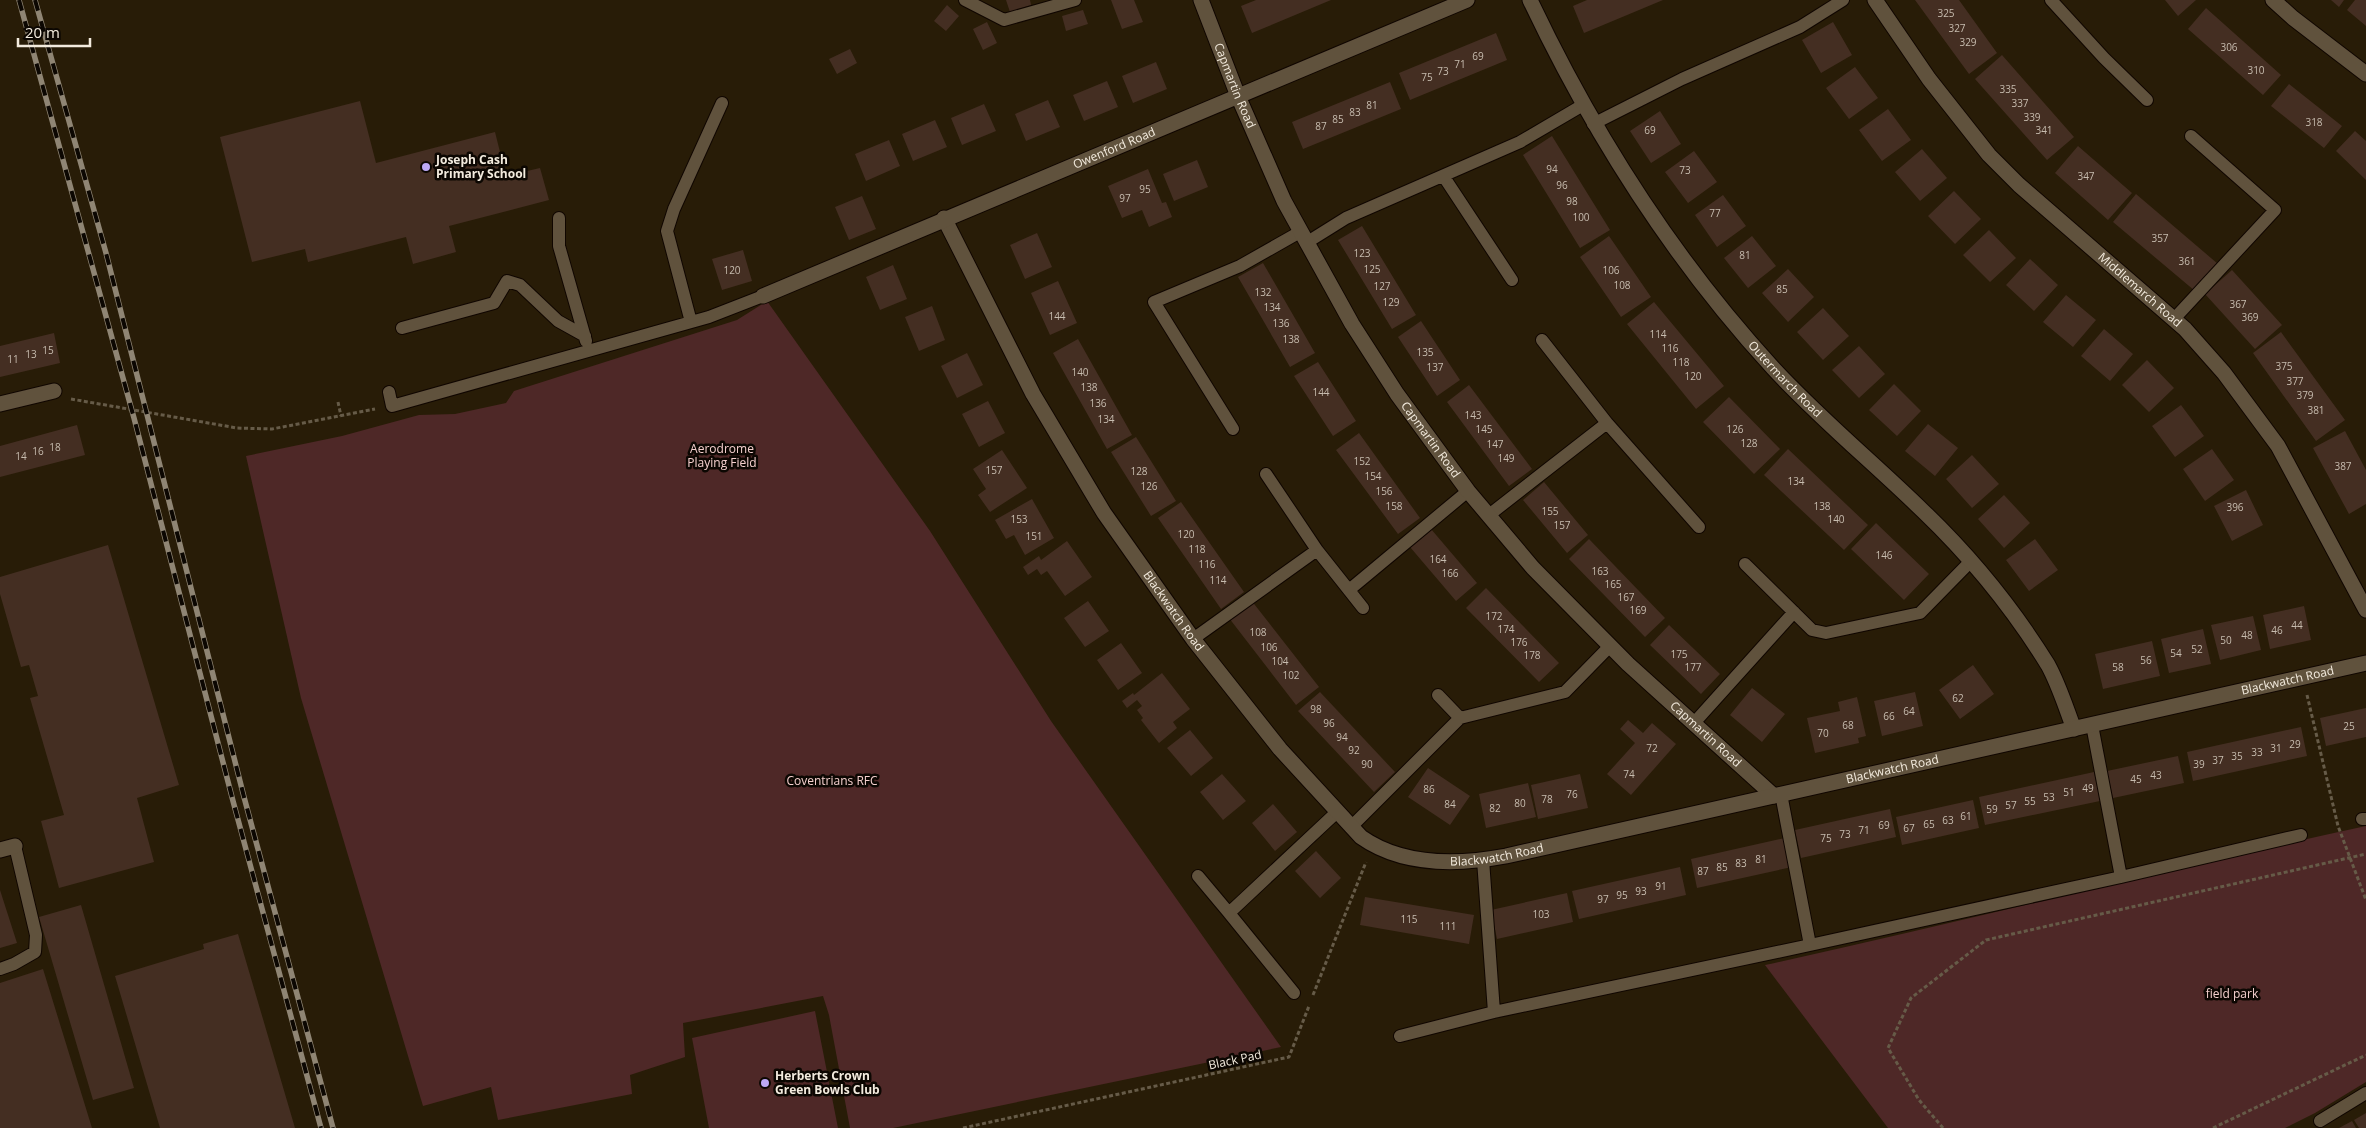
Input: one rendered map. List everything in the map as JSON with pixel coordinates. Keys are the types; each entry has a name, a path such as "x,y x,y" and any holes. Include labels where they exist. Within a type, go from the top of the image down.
{"street":[{"name":"Capmartin Road","path":"1201,0 1238,96 1284,201 1352,324 1397,394 1468,491 1533,568 1610,646 1694,723 1777,795"},
{"name":"Owenford Road","path":"763,296 944,218 1467,0"},
{"name":"Outermarch Road","path":"1530,0 1562,68 1593,124 1632,186 1689,266 1728,317 1828,425 1923,510 1991,586 2049,667 2074,729"},
{"path":"2273,0 2293,18 2366,74"},
{"name":"Middlemarch Road","path":"1877,1 1929,79 1989,155 2019,185 2174,319 2224,373 2278,446 2366,610"},
{"name":"Blackwatch Road","path":"944,218 1032,394 1104,513 1193,639 1280,749 1337,812 1372,845 1408,858 1434,862 1482,860 2366,663"},
{"path":"0,404 54,391"},
{"path":"0,850 15,846"}],"lane":[{"path":"965,0 1004,20 1075,0"},
{"path":"1593,124 1682,79 1800,27 1843,0"},
{"path":"2051,0 2147,100"},
{"path":"691,322 667,231 674,208 722,103"},
{"path":"1233,430 1154,302 1444,177 1520,142 1583,105"},
{"path":"2174,319 2276,210 2191,136"},
{"path":"1444,177 1512,280"},
{"path":"559,218 559,246 590,350"},
{"path":"402,328 494,303 507,281 520,285 558,321 585,336"},
{"path":"389,392 392,406 691,322 763,296"},
{"path":"1542,340 1607,423 1699,527"},
{"path":"1489,516 1607,423"},
{"path":"1266,474 1317,550 1363,608"},
{"path":"1349,590 1468,491"},
{"path":"1193,639 1317,550"},
{"path":"1745,564 1812,630 1826,633 1920,613 1970,562"},
{"path":"1694,723 1794,612"},
{"path":"1352,827 1460,718 1565,692 1610,646"},
{"path":"1438,695 1460,718"},
{"path":"2092,725 2121,877"},
{"path":"1777,795 1810,945"},
{"path":"1229,913 1337,812"},
{"path":"1400,1036 1494,1012 2121,877 2301,835"},
{"path":"0,969 14,964 34,952 36,936 15,846"},
{"path":"1482,860 1494,1012"},
{"path":"1198,876 1294,993"},
{"path":"2320,1121 2366,1093"}],"path":[{"path":"54,391 74,400 106,404 164,417 237,428 272,429 392,406"},
{"path":"338,402 341,416"},
{"path":"2305,677 2338,826 2366,900"},
{"name":"Black Pad","path":"963,1128 1289,1057 1372,845"},
{"path":"1943,1128 1919,1100 1888,1048 1911,998 1986,940 2366,854"},
{"path":"2212,1128 2366,1055"}],"green space":[{"name":"Coventrians RFC","path":"767,301 930,531 1051,721 1281,1047 893,1128 850,1128 829,1015 823,996 683,1023 685,1057 630,1075 632,1094 498,1120 491,1087 423,1106 301,698 246,456 342,436 419,415 455,414 506,403 514,391 737,320"},
{"name":"field park","path":"2366,826 2366,1082 2315,1113 2285,1128 1888,1128 1765,965 2216,860"},
{"name":"Herberts Crown Green Bowls Club","path":"815,1011 838,1128 709,1128 692,1038"}],"building":[{"path":"1006,0 1030,0 1031,5 1010,12"},
{"path":"1111,0 1134,0 1143,22 1122,29"},
{"path":"1256,0 1331,0 1252,33 1241,6"},
{"path":"1587,0 1663,0 1584,33 1573,6"},
{"path":"1915,0 1959,0 1997,53 1969,74"},
{"path":"2165,0 2196,0 2178,16"},
{"path":"2331,0 2344,0 2339,7"},
{"path":"2355,0 2366,0 2366,26 2347,10"},
{"path":"947,5 959,16 946,31 934,21"},
{"path":"2206,8 2281,75 2263,95 2188,29"},
{"path":"1083,10 1088,24 1066,31 1062,16"},
{"path":"987,22 997,43 983,50 973,29"},
{"path":"1833,22 1852,55 1821,73 1802,40"},
{"path":"1496,33 1507,60 1410,100 1399,73"},
{"path":"850,49 857,63 837,74 829,59"},
{"path":"2002,55 2074,137 2047,160 1975,79"},
{"path":"1156,62 1167,89 1133,103 1122,76"},
{"path":"1855,67 1878,98 1849,119 1826,88"},
{"path":"1107,81 1118,107 1084,121 1073,95"},
{"path":"1390,82 1401,109 1303,149 1292,122"},
{"path":"2289,84 2342,126 2324,148 2271,106"},
{"path":"1048,100 1060,127 1026,141 1015,114"},
{"path":"360,101 376,163 495,132 506,176 540,168 549,200 449,226 456,252 413,264 406,237 308,262 305,249 252,262 220,137"},
{"path":"984,104 996,131 962,145 951,118"},
{"path":"1888,109 1911,140 1882,161 1859,130"},
{"path":"1660,111 1681,144 1651,163 1630,131"},
{"path":"935,120 947,147 913,161 902,134"},
{"path":"2355,131 2366,141 2366,180 2336,151"},
{"path":"1552,136 1610,230 1580,248 1523,155"},
{"path":"889,140 900,166 866,181 855,154"},
{"path":"2078,146 2132,193 2108,220 2055,173"},
{"path":"1922,149 1947,178 1920,201 1895,172"},
{"path":"1694,151 1717,182 1688,203 1665,172"},
{"path":"1197,160 1208,187 1174,201 1163,174"},
{"path":"1148,169 1162,203 1166,202 1172,217 1149,227 1142,210 1122,218 1108,186"},
{"path":"1954,191 1981,219 1955,244 1928,216"},
{"path":"2136,194 2218,264 2195,291 2113,222"},
{"path":"1723,195 1746,226 1717,247 1695,215"},
{"path":"862,196 876,229 849,240 835,207"},
{"path":"1362,226 1416,315 1392,329 1338,240"},
{"path":"1989,230 2016,258 1990,282 1963,255"},
{"path":"1037,233 1052,267 1025,279 1010,245"},
{"path":"1609,236 1651,297 1621,317 1580,257"},
{"path":"1752,236 1776,266 1748,288 1724,258"},
{"path":"743,250 752,281 722,290 712,259"},
{"path":"2030,259 2058,285 2034,311 2006,285"},
{"path":"1263,263 1315,353 1290,367 1238,277"},
{"path":"893,265 907,299 880,310 866,277"},
{"path":"1788,269 1814,297 1788,322 1762,293"},
{"path":"2232,270 2282,325 2255,349 2205,294"},
{"path":"1058,281 1077,323 1050,335 1031,293"},
{"path":"2066,295 2096,320 2073,347 2043,322"},
{"path":"1654,302 1724,386 1696,409 1627,324"},
{"path":"932,306 945,340 919,351 905,317"},
{"path":"1823,308 1849,336 1823,360 1797,332"},
{"path":"1421,321 1460,380 1437,396 1398,337"},
{"path":"2104,329 2133,354 2110,381 2081,356"},
{"path":"2281,332 2345,420 2316,441 2253,353"},
{"path":"54,333 60,363 0,377 0,346"},
{"path":"1078,339 1132,435 1107,449 1053,353"},
{"path":"1859,346 1885,374 1859,398 1832,370"},
{"path":"967,353 983,385 957,398 941,366"},
{"path":"2147,360 2174,388 2149,412 2122,385"},
{"path":"1318,362 1356,421 1333,436 1294,376"},
{"path":"1894,384 1921,411 1897,436 1869,410"},
{"path":"1469,385 1532,469 1509,486 1447,402"},
{"path":"1729,397 1780,449 1754,474 1703,422"},
{"path":"988,401 1005,433 979,447 962,414"},
{"path":"2181,405 2204,436 2175,457 2152,426"},
{"path":"1928,424 1958,448 1935,476 1905,451"},
{"path":"77,425 85,455 0,477 0,446"},
{"path":"2345,431 2366,470 2366,504 2349,514 2313,448"},
{"path":"1359,433 1420,518 1398,534 1336,450"},
{"path":"1136,437 1176,501 1151,516 1111,452"},
{"path":"1788,449 1868,525 1844,550 1764,475"},
{"path":"2212,449 2234,480 2205,501 2183,469"},
{"path":"1002,450 1027,488 990,512 978,495 986,489 973,469"},
{"path":"1972,455 1999,484 1972,508 1946,479"},
{"path":"1544,482 1588,535 1567,553 1523,500"},
{"path":"2246,490 2263,525 2232,541 2214,506"},
{"path":"2004,495 2030,523 2004,548 1978,519"},
{"path":"1032,499 1054,538 1025,555 1014,535 1006,539 995,520"},
{"path":"1181,502 1244,592 1221,609 1158,518"},
{"path":"1876,523 1929,574 1904,600 1851,549"},
{"path":"1431,529 1477,583 1456,601 1410,547"},
{"path":"1589,539 1665,618 1645,637 1569,559"},
{"path":"2035,539 2058,570 2029,591 2006,560"},
{"path":"1067,541 1092,577 1065,596 1047,571 1041,575 1037,569 1028,575 1023,567 1039,556 1041,560"},
{"path":"108,545 179,785 137,798 154,862 59,888 41,821 64,815 30,698 38,696 29,665 21,667 0,594 0,577"},
{"path":"1486,588 1559,663 1539,682 1466,608"},
{"path":"1251,600 1319,687 1296,705 1229,618"},
{"path":"1088,601 1109,631 1085,647 1064,618"},
{"path":"2304,606 2311,640 2270,649 2263,615"},
{"path":"2253,616 2261,650 2220,660 2211,625"},
{"path":"1669,625 1720,674 1701,694 1650,645"},
{"path":"2203,629 2211,664 2169,673 2161,639"},
{"path":"2152,641 2160,676 2103,689 2095,654"},
{"path":"1121,643 1142,673 1118,690 1097,660"},
{"path":"1973,665 1994,694 1960,719 1939,690"},
{"path":"1162,673 1190,709 1173,722 1177,728 1159,743 1141,720 1143,718 1137,710 1142,706 1137,700 1127,708 1122,701 1133,693 1134,695"},
{"path":"1752,688 1785,714 1762,742 1730,715"},
{"path":"1320,692 1395,772 1374,792 1298,711"},
{"path":"1915,692 1923,726 1882,736 1874,701"},
{"path":"1857,697 1866,736 1858,738 1859,743 1815,753 1807,718 1840,711 1838,702"},
{"path":"2366,708 2366,737 2326,746 2320,718"},
{"path":"1628,720 1643,733 1652,723 1676,744 1631,795 1607,774 1635,743 1620,729"},
{"path":"2301,727 2307,756 2193,781 2187,752"},
{"path":"1190,730 1213,758 1191,776 1167,748"},
{"path":"2178,756 2184,783 2113,798 2107,771"},
{"path":"1428,768 1470,796 1450,825 1408,797"},
{"path":"2094,772 2100,801 1985,825 1979,797"},
{"path":"1222,774 1246,801 1223,820 1200,792"},
{"path":"1580,774 1588,808 1538,819 1531,785"},
{"path":"1528,783 1536,817 1486,828 1479,794"},
{"path":"1973,800 1979,828 1902,845 1896,817"},
{"path":"1273,804 1297,832 1275,851 1252,823"},
{"path":"1890,809 1896,837 1801,858 1795,830"},
{"path":"1785,838 1792,867 1697,888 1691,859"},
{"path":"1316,851 1341,878 1320,898 1295,871"},
{"path":"1680,867 1686,895 1579,919 1572,891"},
{"path":"0,890 17,943 0,948"},
{"path":"1567,893 1573,922 1497,939 1491,910"},
{"path":"1365,897 1474,915 1469,944 1360,925"},
{"path":"81,905 134,1088 93,1100 39,917"},
{"path":"238,934 295,1128 160,1128 115,976 204,949 203,944"},
{"path":"43,969 92,1128 0,1128 0,983"},
{"path":"2366,1113 2366,1128 2359,1128 2354,1120"},
{"path":"2352,1121 2356,1128 2339,1128"}],"railway":[{"path":"19,0 134,418 233,801 321,1128"},
{"path":"35,0 106,253 244,797 333,1128"}],"place":[{"name":"Joseph Cash Primary School","path":"426,167"},
{"name":"Herberts Crown Green Bowls Club","path":"765,1083"}],"park label":[{"name":"Aerodrome Playing Field","path":"722,456"}]}
